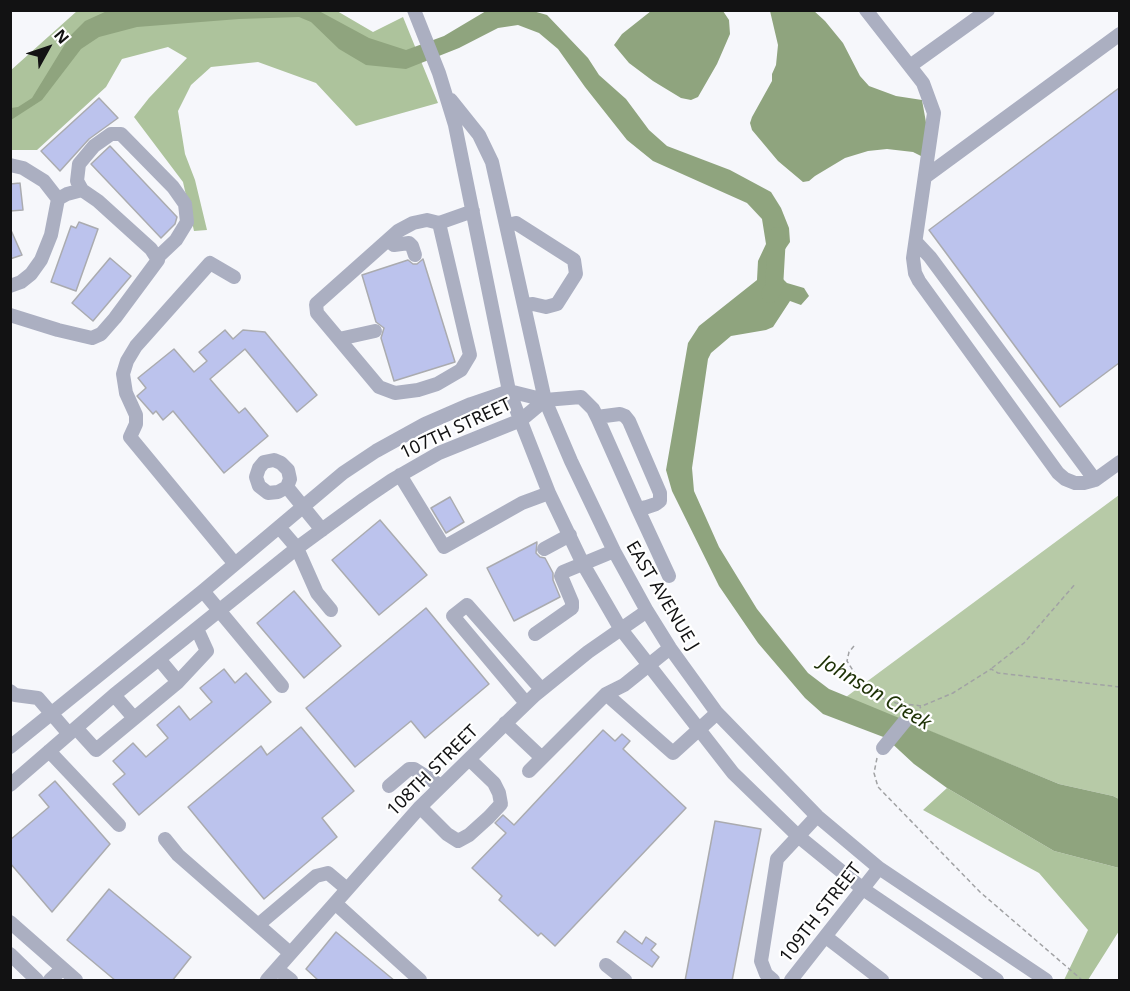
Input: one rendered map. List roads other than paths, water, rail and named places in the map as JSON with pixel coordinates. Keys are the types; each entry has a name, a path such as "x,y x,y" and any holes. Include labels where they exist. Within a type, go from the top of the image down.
{"street":[{"path":"866,10 923,82 934,113 913,258 915,273 919,281 1065,479 1075,483 1095,480 1119,462"},
{"path":"910,66 988,10"},
{"name":"EAST AVENUE J","path":"415,15 446,94 474,212 508,391 549,493 583,564 620,628 733,773 798,836 863,889 997,981"},
{"path":"925,177 1119,34"},
{"name":"EAST AVENUE J","path":"446,94 479,135 492,162 508,225 545,400 614,551 670,648 717,713 817,816 879,868 1046,981"},
{"path":"10,315 92,338 101,334 149,274 157,258 176,240 187,222 185,204 173,187 121,134 111,134 94,146 79,164 77,181 82,190 98,201 151,249 157,258"},
{"path":"10,165 23,168 44,181 58,199 51,235 41,260 21,282 10,286"},
{"path":"58,199 82,190"},
{"path":"439,223 470,356 461,370 437,384 418,390 395,393 379,387 317,313 316,304 398,231 413,223 427,220 439,223 474,212"},
{"path":"508,225 516,223 574,261 576,274 557,304 546,307 525,305"},
{"path":"388,240 394,245 409,243 415,255"},
{"path":"916,242 930,257 1095,480"},
{"path":"234,277 210,263 141,340 127,361 123,374 126,393 136,415 136,424 130,437 235,564"},
{"path":"339,339 375,330"},
{"name":"107TH STREET","path":"13,740 51,713 203,591 343,473 376,451 425,424 508,391 545,400"},
{"path":"545,400 581,397 593,409 669,576"},
{"name":"107TH STREET","path":"10,785 114,695 322,530 400,475 439,453 521,420 545,400"},
{"path":"597,417 620,414 629,421 660,493 660,501 656,504 644,508 637,507"},
{"path":"400,475 444,547 522,503 549,493"},
{"path":"287,487 322,530"},
{"path":"279,527 297,548 317,593 331,610"},
{"path":"544,549 570,535"},
{"path":"535,634 572,608 572,602 561,576 563,572 614,551"},
{"path":"203,591 282,686"},
{"path":"526,703 453,616 467,605 541,689"},
{"name":"108TH STREET","path":"267,981 283,976 290,953 420,807 505,723 541,689 647,610"},
{"path":"10,692 15,696 38,698 51,713 96,750 178,682 207,651 197,629"},
{"path":"529,771 606,694 624,685 670,648"},
{"path":"159,659 178,682"},
{"path":"606,694 673,753 717,713"},
{"path":"114,695 134,718"},
{"path":"884,748 905,721"},
{"path":"505,723 542,758"},
{"path":"49,752 119,825"},
{"path":"420,807 447,834 458,841 469,836 489,818 501,804 499,793 494,783 469,759"},
{"path":"389,786 409,769 414,769 441,786"},
{"path":"772,981 760,961 777,859 817,816"},
{"path":"165,838 178,855 290,953"},
{"name":"109TH STREET","path":"791,981 879,868"},
{"path":"258,925 316,876 328,873 348,889"},
{"path":"334,903 420,981"},
{"path":"10,922 76,981"},
{"path":"826,937 882,981"},
{"path":"10,954 37,981"},
{"path":"606,965 626,981"},
{"path":"50,981 62,969"}],"waterway":[{"name":"Johnson Creek","path":"770,294 774,288 777,236"}]}
